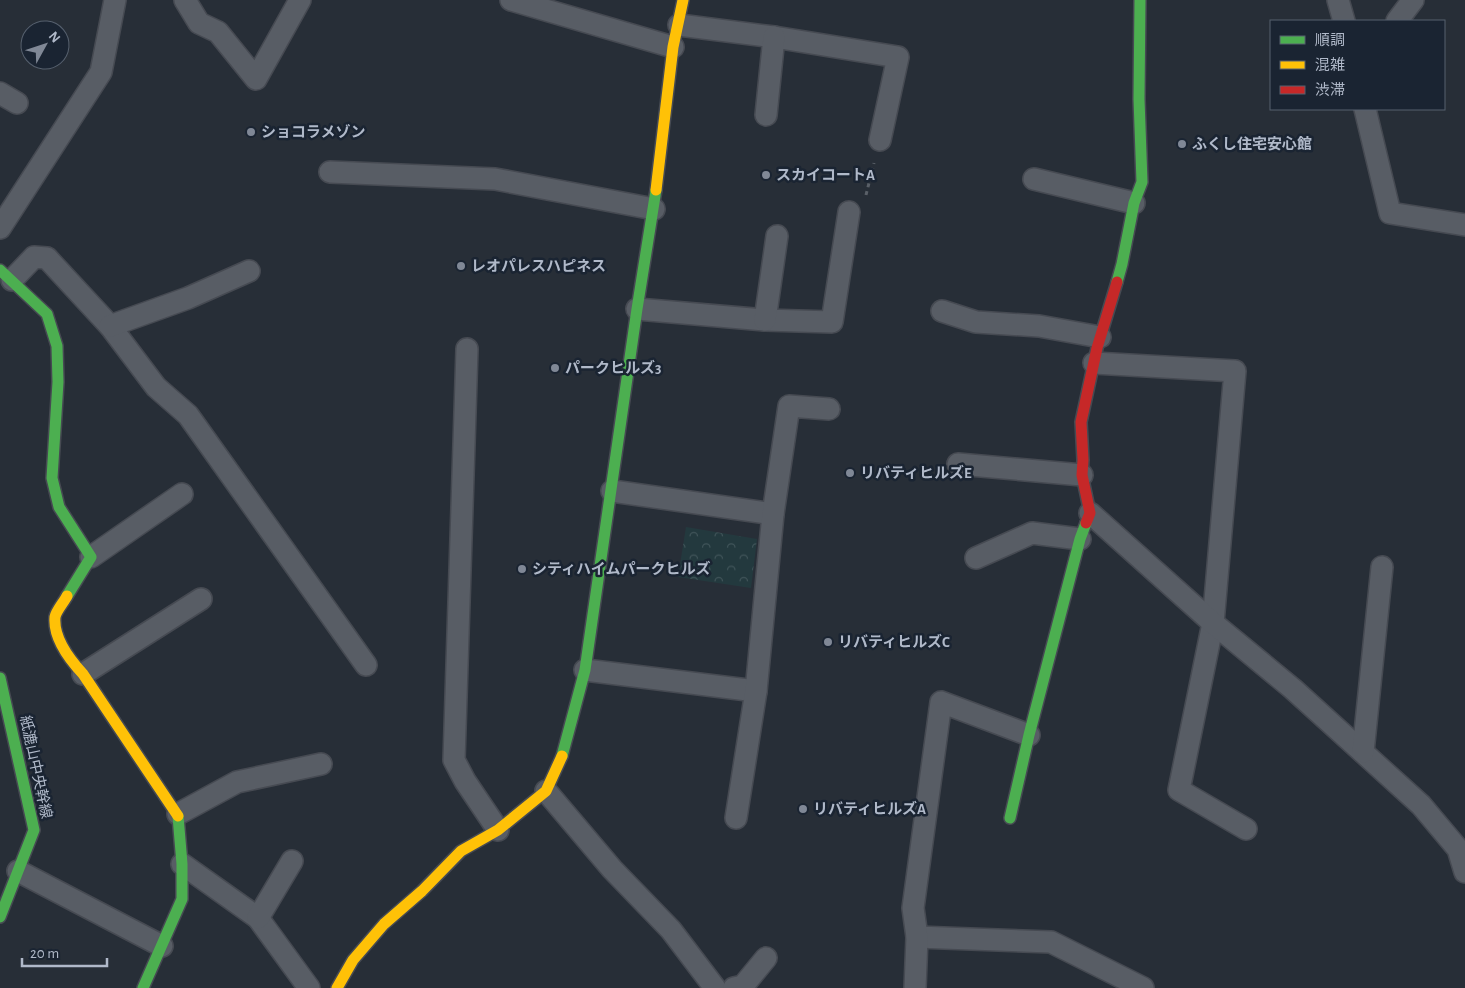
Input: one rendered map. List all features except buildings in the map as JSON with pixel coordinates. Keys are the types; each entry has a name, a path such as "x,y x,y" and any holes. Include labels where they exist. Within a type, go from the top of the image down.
{"street":[{"path":"0,228 101,72 115,0"},
{"path":"185,0 199,23 218,32 256,79 300,0"},
{"path":"511,0 673,47"},
{"path":"337,988 353,960 384,924 422,891 461,851 498,830 546,791 561,759 584,670 612,492 637,309 654,209 673,47 683,0"},
{"path":"1010,818 1029,735 1080,539 1090,513 1082,475 1084,460 1080,422 1100,337 1122,264 1134,203 1142,182 1139,98 1140,0"},
{"path":"1338,0 1344,20"},
{"path":"1398,20 1413,0"},
{"path":"678,25 774,37 898,57 880,140"},
{"path":"766,115 774,37"},
{"path":"1365,110 1390,212 1464,223"},
{"path":"330,172 495,179 654,209"},
{"path":"1034,180 1134,203"},
{"path":"637,309 765,320 832,322 849,212"},
{"path":"765,320 777,236"},
{"path":"91,558 59,507 52,478 58,382 57,346 48,314 6,275 34,257 47,258 110,326 156,386 188,415 366,665"},
{"path":"110,326 188,298 249,271"},
{"path":"942,311 976,322 1039,326 1100,337"},
{"path":"467,349 454,760 465,781 498,830"},
{"path":"1094,363 1235,371 1213,623 1179,790 1246,829"},
{"path":"736,818 756,691 773,514 789,406 829,410"},
{"path":"958,464 1082,475"},
{"path":"612,492 773,514"},
{"path":"143,988 182,899 182,864 178,814 83,674 73,663 58,637 55,616 91,558 182,494"},
{"path":"1090,513 1421,804 1458,849 1465,872"},
{"path":"976,558 1032,533 1080,539"},
{"path":"1363,752 1382,567"},
{"path":"83,674 200,599"},
{"path":"584,670 756,691"},
{"name":"紙漉山中央幹線","path":"0,917 34,830 1,688"},
{"path":"915,988 917,937 913,908 940,702 1029,735"},
{"path":"178,814 238,782 321,764"},
{"path":"546,791 612,868 671,930 714,988"},
{"path":"258,918 292,861"},
{"path":"182,864 258,918 309,988"},
{"path":"18,871 162,946"},
{"path":"917,937 1051,942 1144,988"},
{"path":"740,987 766,958"}],"path":[{"path":"849,212 852,204 866,198 880,140"}],"green space":[{"path":"686,527 757,539 751,588 678,577"}],"traffic: fast":[{"path":"1117,282 1134,203 1142,182 1139,99 1140,0"},
{"path":"562,756 585,670 656,190"},
{"path":"0,270 47,314 57,346 58,382 52,478 59,507 91,557 67,596"},
{"path":"1010,818 1029,735 1080,539 1086,523"},
{"path":"0,678 34,830 0,917"},
{"path":"143,988 182,899 182,864 178,816"}],"traffic: slow":[{"path":"656,190 673,47 683,0"},
{"path":"67,596 55,617 57,633 63,648 83,674 178,816"},
{"path":"337,988 353,960 384,924 422,891 461,851 498,830 546,791 562,756"}],"traffic: jam":[{"path":"1086,523 1090,513 1082,475 1081,422 1097,348 1117,282"}],"place":[{"name":"ショコラメゾン","path":"251,132"},
{"name":"ふくし住宅安心館","path":"1182,144"},
{"name":"スカイコートA","path":"766,175"},
{"name":"レオパレスハピネス","path":"461,266"},
{"name":"パークヒルズ3","path":"555,368"},
{"name":"リバティヒルズE","path":"850,473"},
{"name":"シティハイムパークヒルズ","path":"522,569"},
{"name":"リバティヒルズC","path":"828,642"},
{"name":"リバティヒルズA","path":"803,809"}]}
